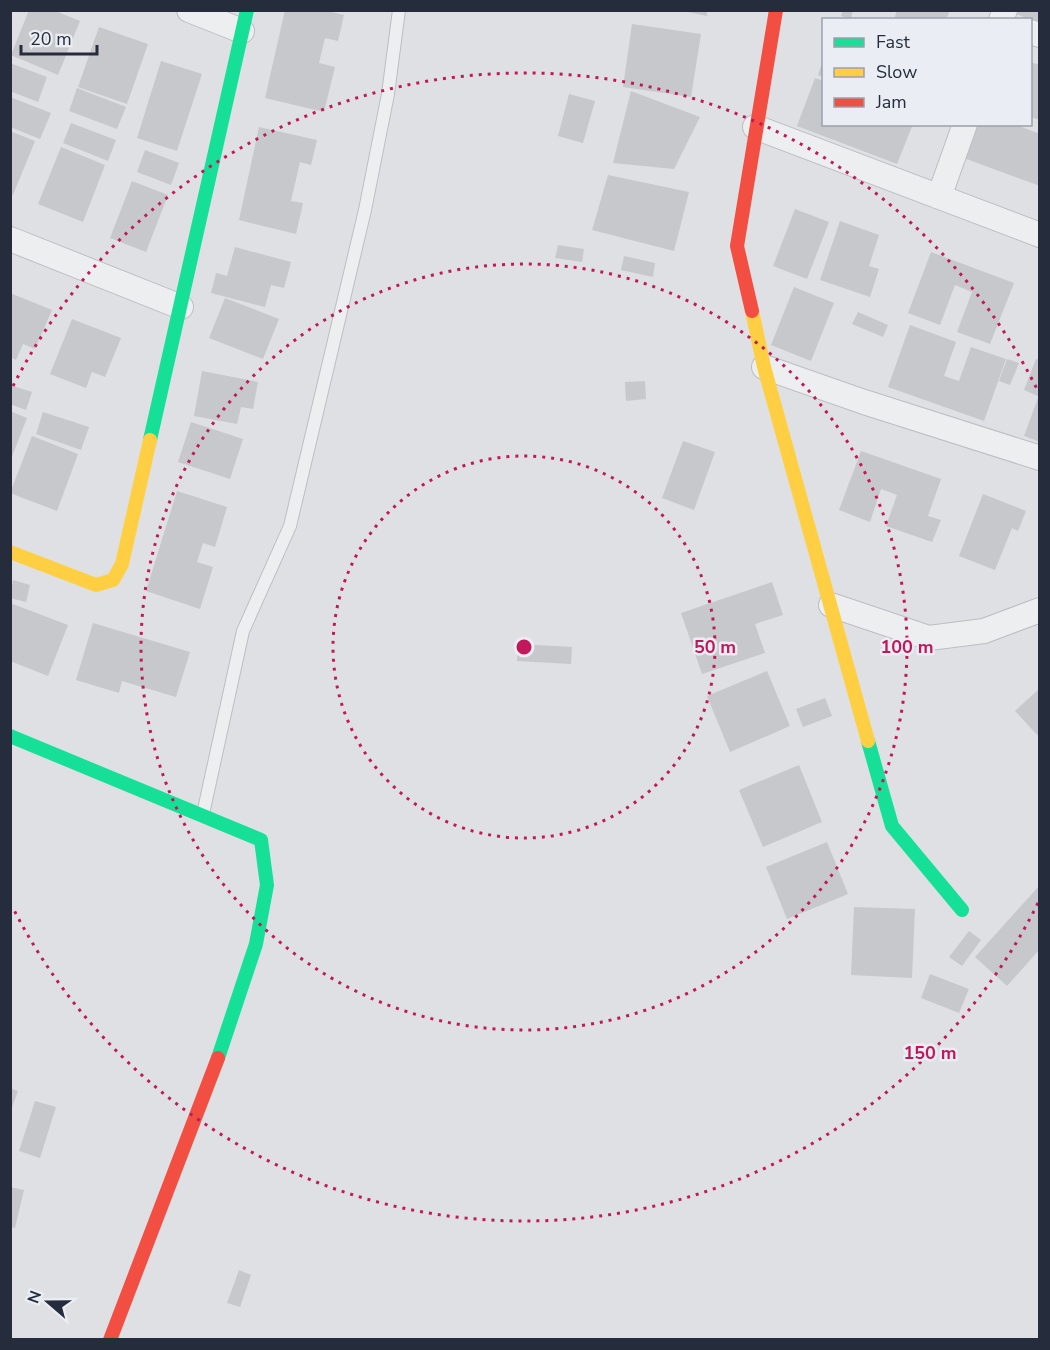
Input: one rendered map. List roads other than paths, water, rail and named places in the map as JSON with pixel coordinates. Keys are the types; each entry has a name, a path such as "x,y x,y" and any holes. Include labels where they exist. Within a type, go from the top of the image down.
{"street":[{"path":"10,552 96,585 113,580 122,564 245,21 189,10"},
{"path":"776,10 737,246 764,367 892,826 962,910"},
{"path":"939,197 964,126"},
{"path":"755,128 1040,235"},
{"path":"10,239 181,307"},
{"path":"764,367 864,402 1040,458"},
{"path":"831,605 929,638 984,631 1040,610"},
{"path":"10,736 261,840 267,885 256,944 228,1033 110,1340"}],"lane":[{"path":"202,815 243,631 290,526 365,210 388,94 399,10"}]}
